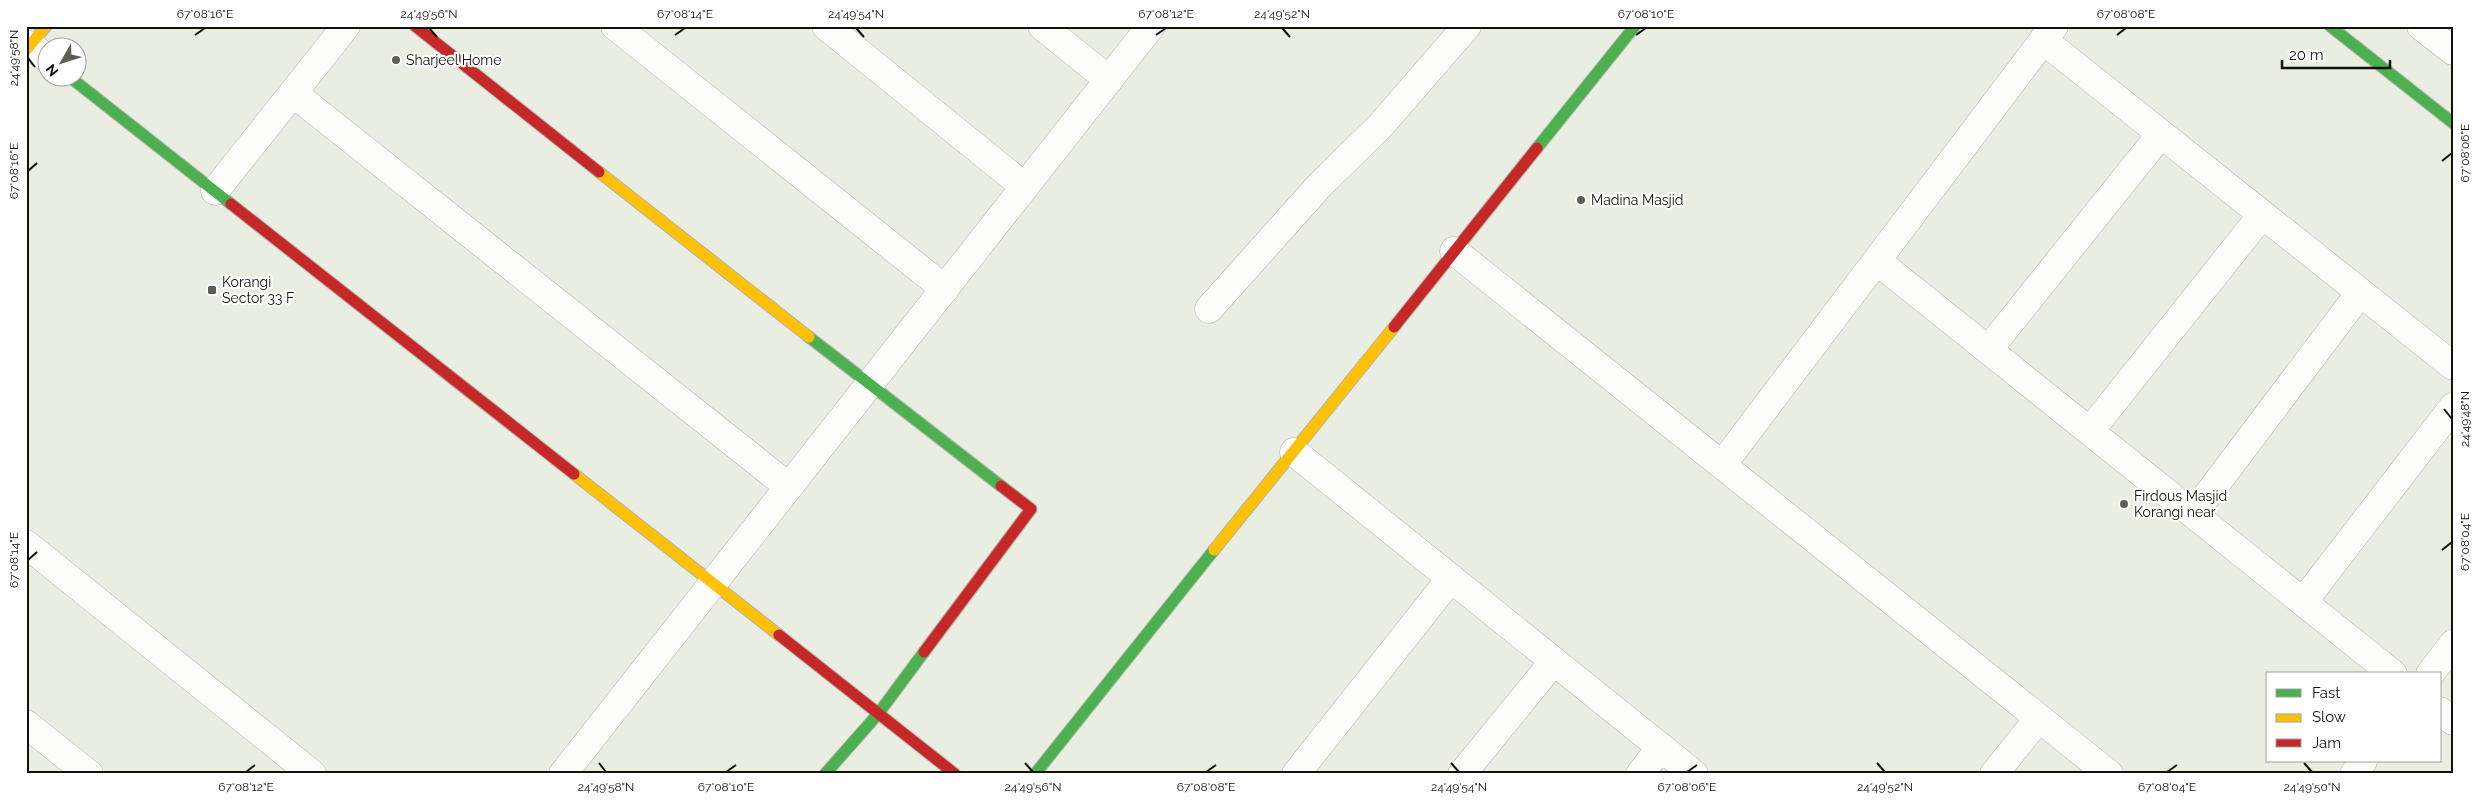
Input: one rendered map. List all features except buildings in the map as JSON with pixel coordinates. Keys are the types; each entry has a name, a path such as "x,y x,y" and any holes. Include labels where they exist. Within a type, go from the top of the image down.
{"street":[{"path":"215,191 346,26"},
{"path":"415,26 869,385 1031,509 878,714 825,774"},
{"path":"615,26 945,289"},
{"path":"826,26 1024,187"},
{"path":"1042,26 1108,80"},
{"path":"564,774 1151,26"},
{"path":"1209,310 1319,186 1381,125 1467,26"},
{"path":"1036,774 1635,26"},
{"path":"2330,26 2453,123"},
{"path":"1722,465 2048,33 2161,134 2453,366"},
{"path":"84,88 955,774"},
{"path":"293,93 789,487"},
{"path":"1988,350 2161,134"},
{"path":"2090,431 2262,215"},
{"path":"1454,251 2109,774"},
{"path":"1877,261 2391,672"},
{"path":"2194,514 2360,292"},
{"path":"2303,602 2453,407"},
{"path":"1294,452 1694,774"},
{"path":"26,544 312,774"},
{"path":"1296,774 1451,578"},
{"path":"2432,672 2453,644"},
{"path":"1462,774 1554,661"},
{"path":"2442,713 2453,721"},
{"path":"1994,774 2039,718"},
{"path":"26,724 89,774"},
{"path":"1640,774 1661,747"},
{"path":"2354,774 2362,762"}],"traffic: fast":[{"path":"1537,148 1635,26"},
{"path":"2330,26 2453,123"},
{"path":"84,88 231,204"},
{"path":"809,337 1001,486"},
{"path":"1035,774 1214,550"},
{"path":"825,774 878,714 924,652"}],"traffic: slow":[{"path":"26,50 46,26"},
{"path":"599,172 809,337"},
{"path":"1214,550 1394,327"},
{"path":"574,474 779,635"}],"traffic: jam":[{"path":"415,26 599,172"},
{"path":"1394,327 1537,148"},
{"path":"231,204 574,474"},
{"path":"924,652 1031,509 1001,486"},
{"path":"779,635 955,774"}],"place":[{"name":"Sharjeel Home","path":"396,60"},
{"name":"Madina Masjid","path":"1581,200"},
{"name":"Korangi Sector 33 F","path":"212,290"},
{"name":"Firdous Masjid Korangi near","path":"2124,504"}]}
